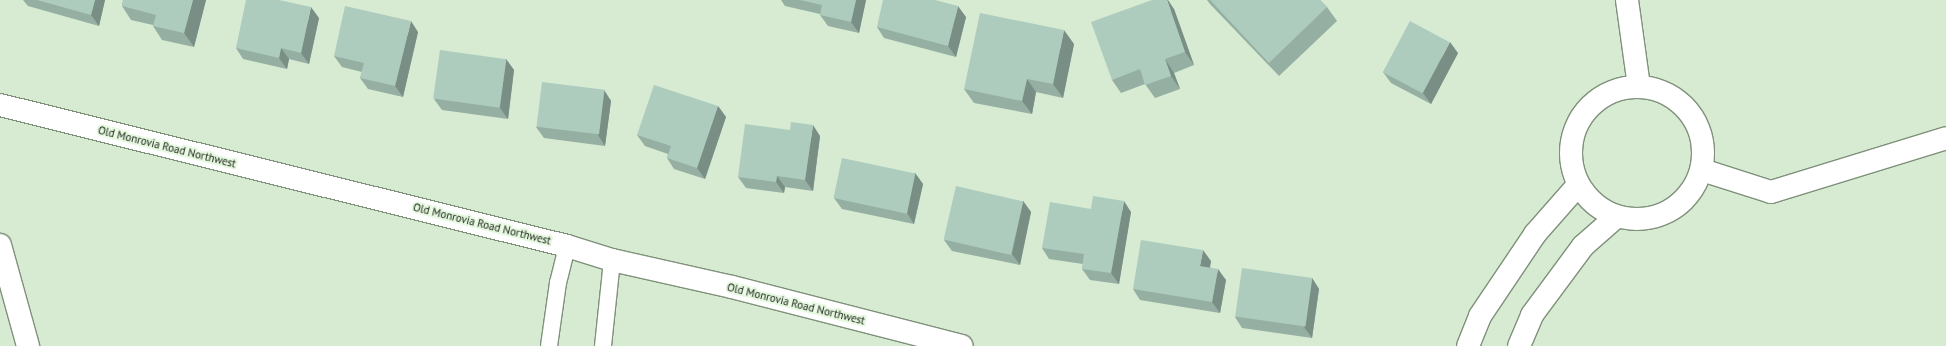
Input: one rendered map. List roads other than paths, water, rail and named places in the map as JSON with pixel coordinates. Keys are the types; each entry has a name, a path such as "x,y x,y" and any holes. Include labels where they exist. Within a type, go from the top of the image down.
{"street":[{"path":"1627,0 1639,86"},
{"path":"1639,86 1659,90 1676,99 1691,113 1700,131 1704,150 1702,170 1693,190 1678,206 1659,216 1638,220 1616,217 1601,209 1588,199 1578,185 1571,166 1570,147 1576,127 1586,110 1601,97 1607,94 1619,89 1639,86"},
{"name":"Old Monrovia Road Northwest","path":"0,105 567,246 612,260 732,287 962,346"},
{"path":"1702,170 1771,192 1946,138"},
{"path":"1468,346 1480,316 1534,234 1578,185"},
{"path":"1519,346 1532,315 1583,246 1616,217"},
{"path":"0,245 28,346"}],"lane":[{"path":"548,346 558,283 567,246"},
{"path":"603,346 612,260"}]}
